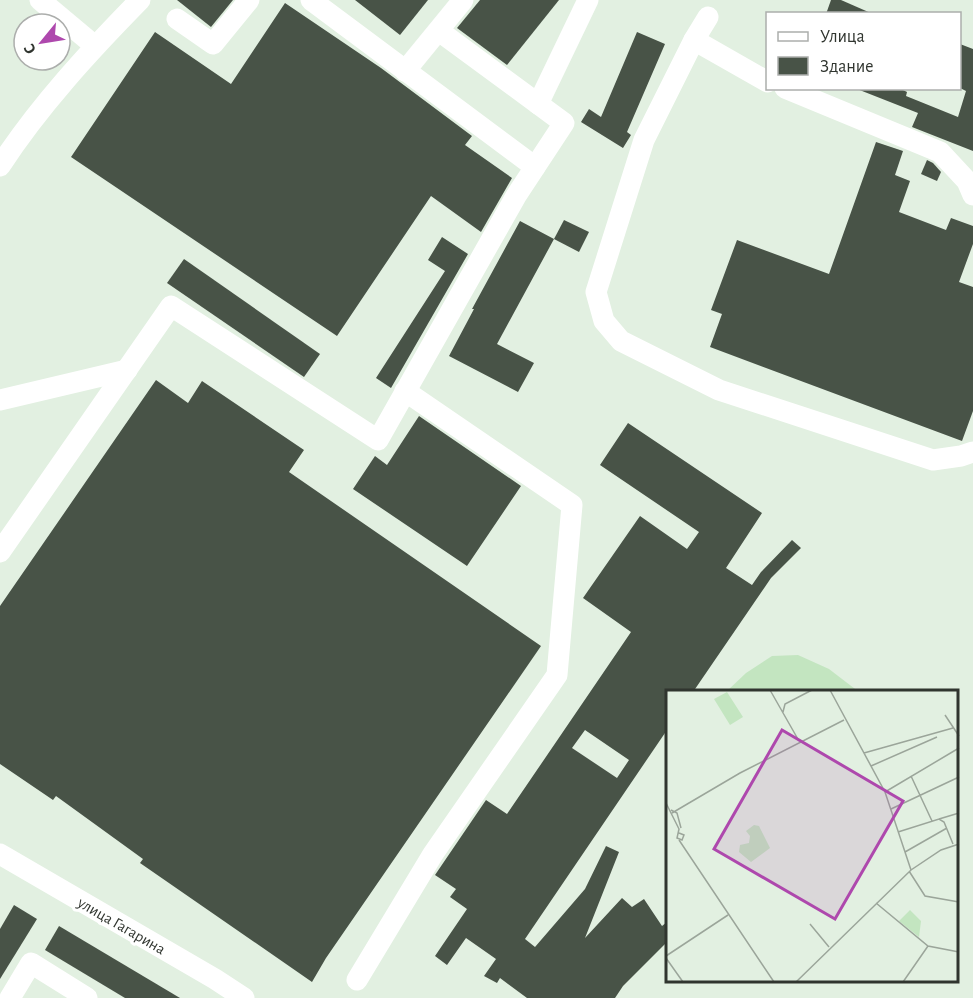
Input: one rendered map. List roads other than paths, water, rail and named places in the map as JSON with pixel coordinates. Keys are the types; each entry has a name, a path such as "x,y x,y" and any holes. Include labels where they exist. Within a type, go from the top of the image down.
{"street":[{"path":"40,0 95,46"},
{"path":"0,166 7,142 140,0"},
{"path":"177,20 213,44 249,0"},
{"path":"311,0 535,167"},
{"path":"405,71 463,0"},
{"path":"538,104 588,0"},
{"path":"708,17 694,40 644,140 596,291 604,321 621,341 719,390 933,460 973,452"},
{"path":"0,552 171,306 378,440 516,196 564,123 439,31"},
{"path":"694,40 766,81"},
{"path":"790,90 940,152 967,181 973,195"},
{"path":"0,400 127,369"},
{"path":"357,980 433,854 557,675 572,505 405,391"},
{"name":"улица Гагарина","path":"2,860 215,979 244,998"},
{"path":"10,998 31,963 87,998"}]}
